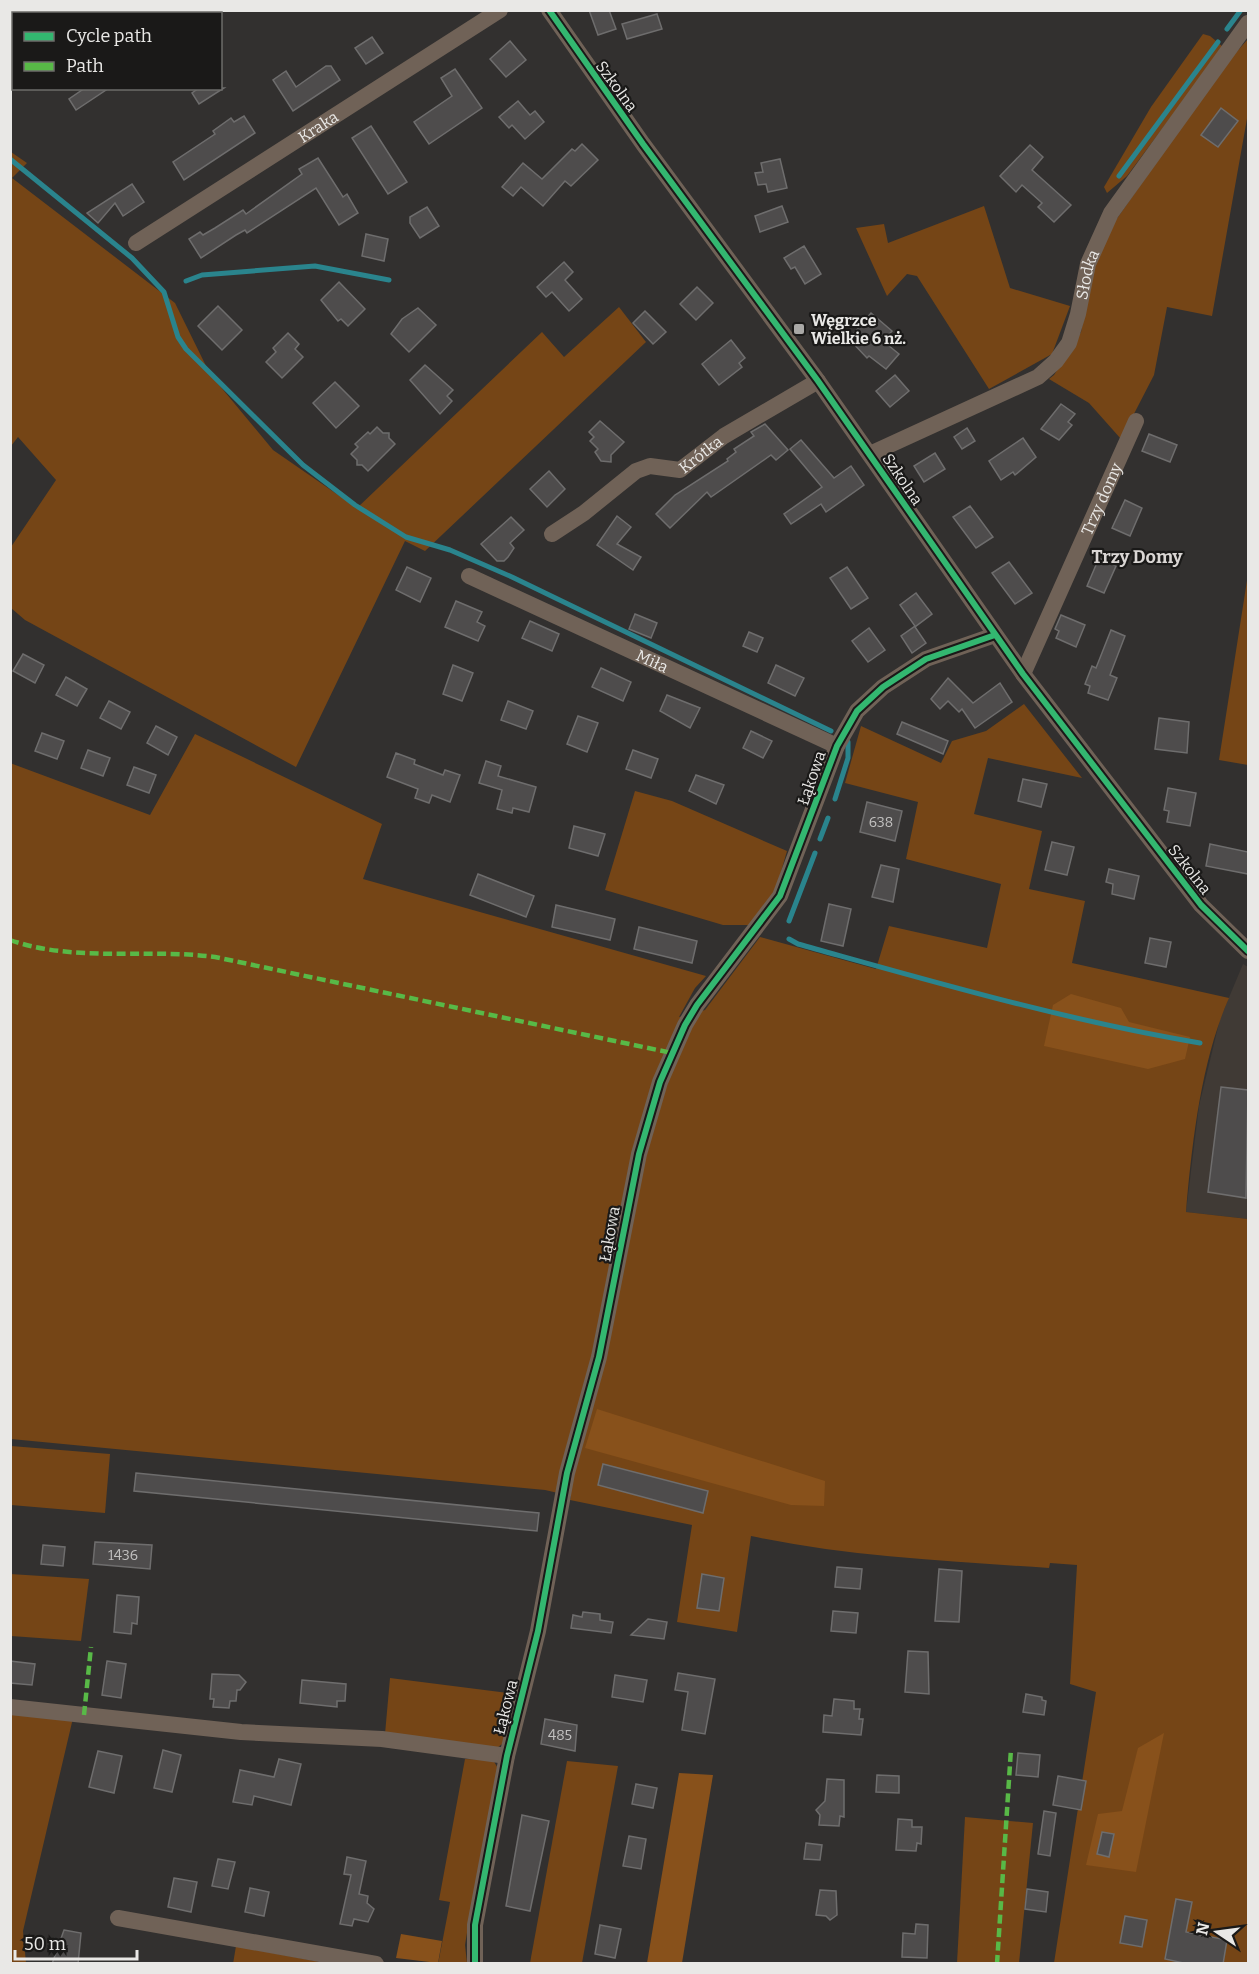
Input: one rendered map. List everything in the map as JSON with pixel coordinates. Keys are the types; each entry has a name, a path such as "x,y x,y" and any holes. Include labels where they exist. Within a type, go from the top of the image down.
{"street":[{"name":"Kraka","path":"136,243 501,10"},
{"name":"Szkolna","path":"549,10 643,144 818,381 1023,674 1201,905 1248,951"},
{"name":"Słodka","path":"870,454 1038,377 1056,361 1069,343 1078,314 1088,264 1111,213 1248,23"},
{"name":"Krótka","path":"552,534 584,513 636,471 650,466 680,470 724,436 818,381"},
{"name":"Trzy domy","path":"1023,674 1136,421"},
{"name":"Miła","path":"469,576 837,746"},
{"name":"Łąkowa","path":"475,1964 475,1925 507,1756 538,1631 567,1473 599,1357 628,1207 652,1106 672,1053 697,1005 770,912 787,883 837,746 857,711 884,687 926,659 995,635"},
{"name":"Łąkowa","path":"10,1707 241,1732 382,1739 507,1756"},
{"path":"118,1918 376,1964"}],"shaded area":[{"path":"1203,34 1210,36 1223,47 1127,176 1107,193 1104,187 1151,107"},
{"path":"1248,39 1248,113 1212,316 1167,307 1154,375 1121,439 1089,403 1049,379 1054,375 1081,332 1099,244 1225,65"},
{"path":"11,152 27,163 12,178 175,303 210,374 273,450 357,508 542,332 564,357 619,307 646,342 425,551 405,541 296,767 25,620 11,608 11,547 56,480 18,437 11,446"},
{"path":"984,206 1010,288 1070,306 1052,354 989,389 917,276 907,274 887,296 856,228 884,224 888,243"},
{"path":"1248,574 1248,765 1219,760"},
{"path":"1024,704 1082,778 988,758 974,814 1042,831 1029,889 1085,901 1072,963 1229,998 1211,1048 1199,1103 1186,1212 1248,1219 1248,1963 1054,1963 1096,1692 1070,1684 1077,1565 1050,1563 1049,1568 899,1557 825,1549 751,1536 737,1632 677,1622 692,1525 570,1500 571,1496 545,1490 11,1439 10,763 150,815 195,734 382,824 363,879 706,976 695,988 679,1017 705,1010 760,937 876,969 889,926 987,948 1001,884 906,859 918,802 845,783 861,726 941,763 952,741 986,731"},
{"path":"635,791 672,801 787,851 776,889 751,925 723,925 605,890"},
{"path":"1243,964 1248,967 1248,1219 1186,1212 1199,1106 1220,1019"},
{"path":"1071,994 1121,1008 1129,1022 1190,1037 1185,1059 1148,1069 1044,1046 1053,1005"},
{"path":"597,1409 825,1481 824,1506 791,1505 585,1448"},
{"path":"11,1446 110,1454 105,1513 11,1505"},
{"path":"10,1574 89,1579 81,1641 11,1636"},
{"path":"390,1678 515,1694 506,1741 497,1748 385,1734"},
{"path":"10,1712 73,1718 23,1931 26,1963 11,1963"},
{"path":"1164,1733 1136,1872 1086,1865 1098,1814 1122,1811 1138,1748"},
{"path":"465,1759 493,1760 499,1770 470,1914 465,1945 467,1963 438,1964 450,1902 439,1900"},
{"path":"567,1761 618,1766 582,1963 530,1963"},
{"path":"679,1773 713,1775 682,1963 647,1963"},
{"path":"965,1817 1033,1823 1019,1963 957,1963"},
{"path":"401,1934 442,1941 438,1963 396,1958"},
{"path":"236,1946 326,1963 233,1964"}],"building":[{"path":"589,10 609,10 616,29 598,35"},
{"path":"657,14 662,29 627,39 622,24"},
{"path":"372,37 383,53 366,64 355,48"},
{"path":"510,41 526,60 506,77 490,59"},
{"path":"326,66 331,66 340,80 293,111 273,80 286,71 296,87"},
{"path":"455,69 482,108 429,144 414,122 452,96 441,78"},
{"path":"82,90 106,90 76,110 69,99"},
{"path":"196,90 221,90 199,104 192,93"},
{"path":"518,101 530,115 535,111 544,122 525,139 512,125 509,128 499,117"},
{"path":"1221,108 1238,121 1218,147 1201,135"},
{"path":"244,116 255,133 184,180 173,162 215,134 213,131 231,118 234,122"},
{"path":"371,126 407,182 388,194 352,138"},
{"path":"582,144 598,160 571,186 565,181 543,206 521,187 513,196 502,187 523,163 542,179 572,149 575,151"},
{"path":"1030,145 1043,157 1032,170 1071,205 1054,222 1038,207 1042,203 1022,185 1016,192 1000,176"},
{"path":"318,158 343,197 347,194 358,213 339,225 316,188 247,233 245,230 201,258 189,239 200,232 203,235 243,210 246,214 302,174 299,169"},
{"path":"780,159 787,188 768,192 766,184 758,185 755,173 763,172 761,163"},
{"path":"132,184 144,202 123,216 115,203 98,223 87,213"},
{"path":"782,206 788,222 760,232 755,216"},
{"path":"427,207 439,226 420,238 410,223 410,217"},
{"path":"366,234 388,239 384,261 362,256"},
{"path":"804,246 821,274 805,284 795,267 791,269 784,258"},
{"path":"564,262 573,272 565,280 582,299 569,311 552,292 546,297 537,287"},
{"path":"339,282 365,309 348,326 341,319 338,321 321,300"},
{"path":"697,287 713,303 696,320 680,304"},
{"path":"218,306 242,330 222,350 198,326"},
{"path":"418,308 436,325 409,352 391,334 402,319"},
{"path":"645,311 666,332 653,344 633,323"},
{"path":"871,313 892,331 883,341 899,354 886,369 869,356 867,358 849,339"},
{"path":"288,333 299,344 295,349 303,357 282,378 266,362 276,352 273,348"},
{"path":"731,340 745,358 739,363 742,367 719,385 702,364"},
{"path":"425,365 453,390 447,396 452,401 440,414 410,380"},
{"path":"895,375 909,391 890,407 876,391"},
{"path":"335,382 359,406 336,428 313,403"},
{"path":"1061,404 1075,414 1068,422 1072,425 1059,440 1041,429"},
{"path":"600,421 624,442 611,455 611,462 601,461 595,452 598,449 590,441 594,437 589,432"},
{"path":"765,424 788,450 776,460 771,455 711,497 707,492 670,528 656,514 675,495 728,461 727,459 736,452 734,449 754,436 751,432"},
{"path":"377,427 383,433 389,433 389,438 395,444 368,471 362,465 357,465 357,460 351,454 358,447 355,444"},
{"path":"967,428 975,441 962,449 954,437"},
{"path":"1149,434 1177,445 1170,462 1142,451"},
{"path":"1023,438 1036,457 1015,475 1013,472 1001,480 989,461"},
{"path":"801,440 834,478 851,466 864,485 826,512 821,504 791,524 784,514 822,487 790,449"},
{"path":"935,453 945,469 924,482 914,466"},
{"path":"549,471 565,489 547,507 530,489"},
{"path":"1125,500 1142,508 1130,536 1112,528"},
{"path":"970,506 993,537 976,548 953,517"},
{"path":"617,516 631,527 617,544 641,557 633,570 597,545"},
{"path":"511,517 524,530 510,543 514,548 508,557 504,561 497,561 481,544"},
{"path":"1099,558 1116,566 1104,593 1087,586"},
{"path":"1009,562 1032,593 1015,604 992,573"},
{"path":"407,567 431,578 420,602 396,590"},
{"path":"847,567 868,598 851,609 830,578"},
{"path":"916,593 932,614 915,627 926,643 912,653 901,636 915,626 900,605"},
{"path":"456,601 482,612 477,622 485,626 478,641 445,627"},
{"path":"635,614 657,623 651,638 629,629"},
{"path":"1061,615 1085,625 1076,647 1056,638 1059,631 1055,629"},
{"path":"530,621 559,634 552,651 522,638"},
{"path":"869,628 885,650 868,662 852,641"},
{"path":"1111,630 1125,636 1110,675 1117,678 1108,700 1088,693 1090,686 1085,684 1092,666 1096,668"},
{"path":"749,632 763,638 757,652 743,646"},
{"path":"23,654 44,665 35,683 13,671"},
{"path":"453,665 473,673 462,701 443,694"},
{"path":"776,665 804,678 795,696 768,683"},
{"path":"601,668 631,682 623,701 592,687"},
{"path":"66,677 87,689 77,706 56,695"},
{"path":"948,678 973,703 1000,683 1012,702 975,728 962,709 959,712 948,701 940,709 931,699"},
{"path":"667,695 700,708 690,728 660,711"},
{"path":"109,701 130,712 121,729 100,718"},
{"path":"508,701 533,711 526,729 501,720"},
{"path":"578,716 598,723 587,752 567,744"},
{"path":"1159,718 1189,722 1187,753 1155,749"},
{"path":"902,722 948,741 943,754 897,734"},
{"path":"156,726 177,737 168,755 147,743"},
{"path":"751,731 772,741 763,758 743,748"},
{"path":"42,733 64,741 57,759 35,751"},
{"path":"88,750 110,758 103,776 81,768"},
{"path":"633,750 658,759 651,778 626,769"},
{"path":"396,753 415,760 414,764 443,775 445,770 460,775 450,802 432,795 429,803 415,798 418,789 387,777"},
{"path":"486,761 501,766 498,776 536,787 529,812 513,808 512,813 497,809 502,790 479,783"},
{"path":"134,767 156,775 149,793 127,785"},
{"path":"696,775 724,785 716,804 689,791"},
{"path":"1023,779 1047,784 1041,807 1018,801"},
{"path":"1168,788 1196,793 1190,826 1167,822 1169,811 1164,810"},
{"path":"867,802 902,811 895,841 860,832"},
{"path":"574,826 605,834 598,856 569,848"},
{"path":"1052,842 1074,847 1067,875 1045,870"},
{"path":"1210,844 1248,852 1248,874 1206,866"},
{"path":"881,865 899,869 893,902 872,897"},
{"path":"1109,869 1139,876 1134,899 1112,894 1113,884 1106,882"},
{"path":"478,874 534,896 526,917 470,895"},
{"path":"829,904 851,909 843,946 821,941"},
{"path":"556,905 615,919 610,940 552,927"},
{"path":"639,927 697,941 692,963 634,949"},
{"path":"1150,938 1171,942 1166,967 1145,963"},
{"path":"1221,1087 1248,1090 1246,1198 1208,1192"},
{"path":"603,1464 708,1491 703,1513 598,1485"},
{"path":"136,1473 539,1513 537,1531 134,1491"},
{"path":"95,1542 152,1545 150,1569 93,1564"},
{"path":"43,1545 65,1547 63,1566 41,1564"},
{"path":"837,1567 862,1569 860,1589 835,1587"},
{"path":"939,1569 962,1571 959,1622 935,1621"},
{"path":"702,1574 724,1578 719,1611 697,1608"},
{"path":"117,1595 139,1597 137,1624 132,1623 131,1634 114,1632"},
{"path":"833,1611 858,1613 856,1633 831,1631"},
{"path":"583,1612 600,1614 600,1620 613,1622 611,1633 571,1628 573,1615 582,1617"},
{"path":"648,1619 667,1622 664,1639 631,1635"},
{"path":"908,1651 928,1652 929,1694 905,1692"},
{"path":"10,1661 35,1664 32,1685 10,1683"},
{"path":"107,1661 126,1664 121,1698 102,1695"},
{"path":"678,1673 715,1679 705,1734 682,1730 688,1692 675,1690"},
{"path":"212,1674 239,1675 246,1682 240,1690 237,1690 236,1701 230,1701 229,1708 213,1707 214,1699 210,1699"},
{"path":"615,1675 647,1680 643,1702 612,1697"},
{"path":"302,1680 346,1684 345,1701 337,1701 337,1707 300,1703"},
{"path":"1026,1694 1042,1697 1042,1700 1046,1701 1044,1715 1023,1712"},
{"path":"834,1699 854,1701 854,1709 860,1709 859,1719 863,1719 861,1735 823,1732 824,1715 832,1716"},
{"path":"545,1719 577,1725 575,1751 541,1744"},
{"path":"163,1750 181,1755 172,1792 154,1788"},
{"path":"98,1751 122,1756 114,1793 89,1787"},
{"path":"1018,1753 1040,1755 1038,1777 1016,1775"},
{"path":"279,1759 301,1764 291,1805 254,1796 252,1805 233,1802 240,1770 274,1777"},
{"path":"877,1775 899,1776 899,1793 876,1792"},
{"path":"1058,1776 1086,1781 1081,1810 1053,1805"},
{"path":"827,1779 844,1780 844,1817 840,1816 839,1826 819,1825 820,1815 816,1810 825,1801"},
{"path":"636,1784 657,1788 653,1808 632,1804"},
{"path":"1044,1811 1056,1813 1050,1856 1038,1854"},
{"path":"522,1815 549,1821 530,1911 506,1906"},
{"path":"898,1819 912,1820 912,1827 922,1827 921,1844 917,1843 916,1851 896,1850"},
{"path":"1102,1832 1114,1834 1109,1857 1097,1854"},
{"path":"629,1836 646,1839 641,1869 623,1866"},
{"path":"806,1843 822,1845 820,1860 804,1859"},
{"path":"347,1857 366,1861 359,1894 368,1896 367,1903 374,1909 368,1922 354,1919 352,1926 340,1924 351,1875 344,1874"},
{"path":"218,1859 235,1862 228,1889 212,1886"},
{"path":"174,1878 197,1882 191,1912 168,1907"},
{"path":"250,1888 269,1892 264,1916 245,1912"},
{"path":"1027,1889 1048,1892 1046,1912 1025,1909"},
{"path":"820,1890 836,1891 837,1915 830,1920 826,1916 816,1915"},
{"path":"1176,1899 1192,1902 1186,1932 1227,1940 1223,1964 1188,1964 1165,1959"},
{"path":"1125,1916 1147,1920 1142,1947 1120,1943"},
{"path":"916,1924 928,1925 927,1958 902,1957 903,1933 915,1934"},
{"path":"600,1925 621,1929 615,1958 595,1954"},
{"path":"64,1930 81,1933 78,1964 52,1964"}],"waterway":[{"path":"1227,29 1241,10"},
{"path":"1119,176 1218,42"},
{"path":"10,159 132,258 164,292 178,337 186,349 303,465 355,505 406,537 450,550 512,577 831,731"},
{"path":"186,281 202,275 315,266 389,280"},
{"path":"835,799 848,758 848,742"},
{"path":"820,839 828,818"},
{"path":"789,921 815,853"},
{"path":"789,939 798,944 998,999 1149,1034 1200,1043"}],"marked path":[{"path":"10,940 60,951 215,957 672,1053"},
{"path":"84,1715 91,1647"},
{"path":"997,1964 1011,1749"}],"cycle path":[{"path":"549,10 643,144 818,381 1023,674 1201,905 1248,951"},
{"path":"475,1964 475,1925 507,1756 538,1631 567,1473 599,1357 639,1154 660,1082 685,1025 697,1005 780,896 837,746 857,711 883,687 926,659 995,635"}],"place":[{"name":"Węgrzce Wielkie 6 nż.","path":"799,329"}],"district":[{"name":"Trzy Domy","path":"1137,557"}]}
